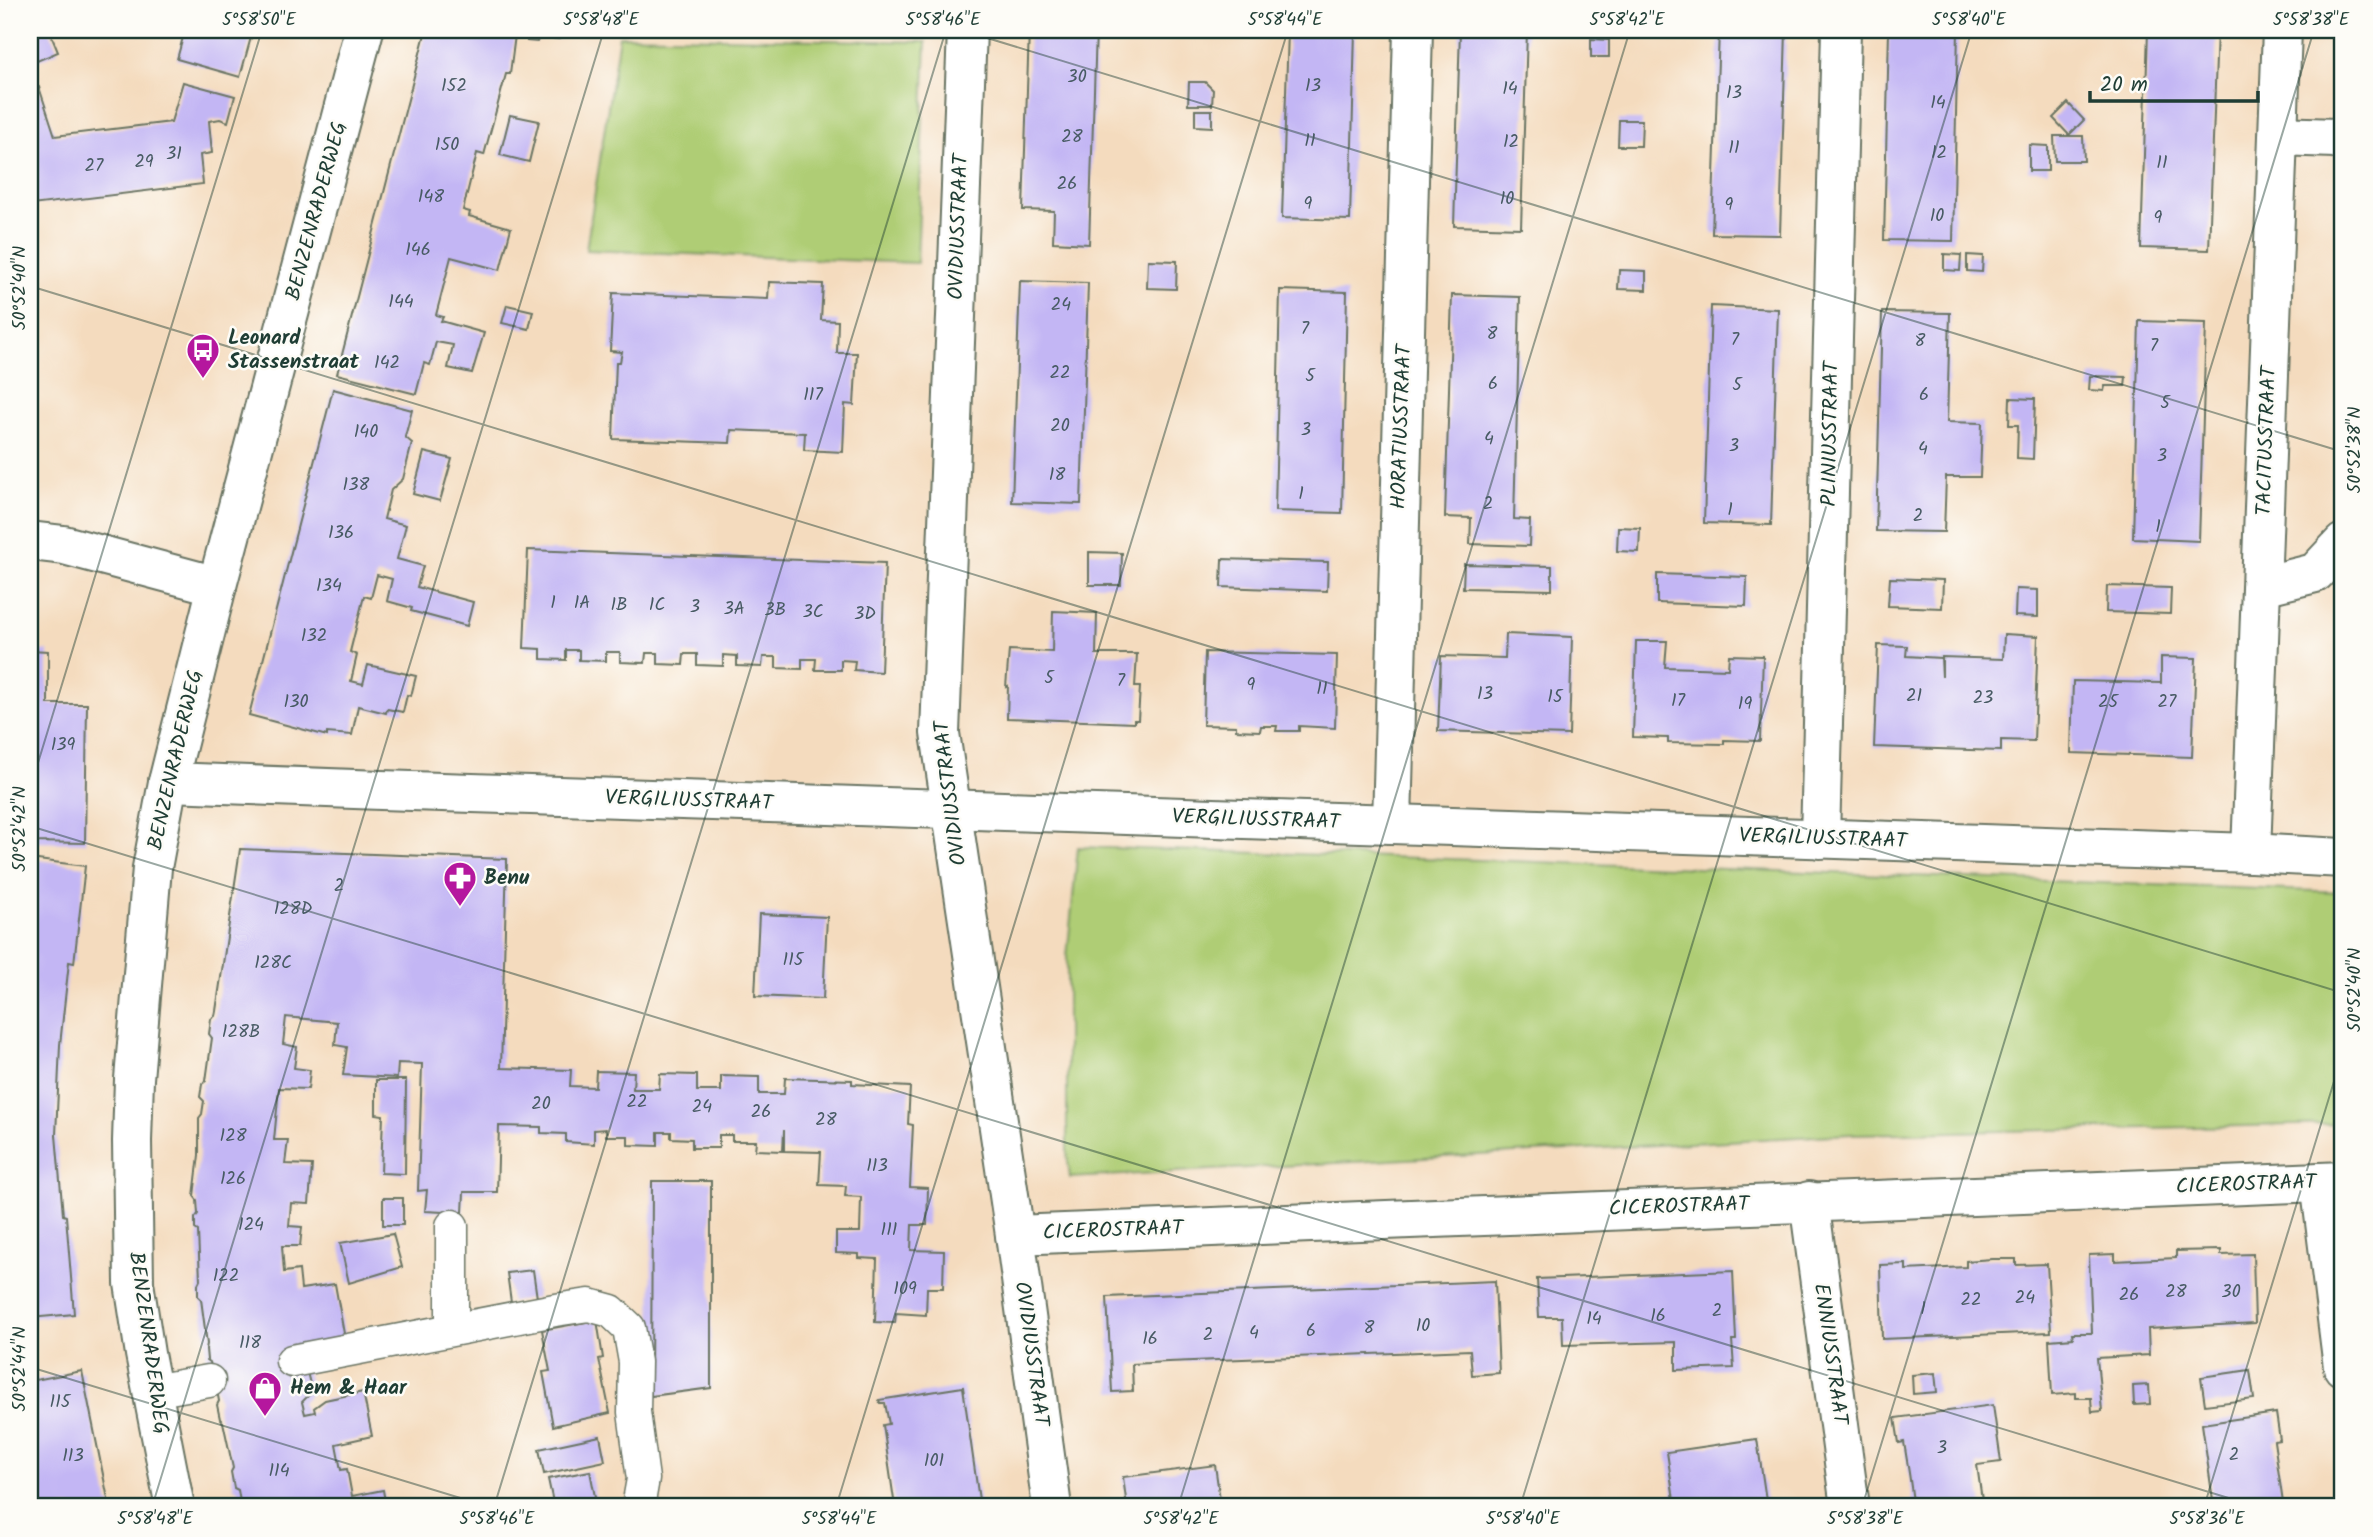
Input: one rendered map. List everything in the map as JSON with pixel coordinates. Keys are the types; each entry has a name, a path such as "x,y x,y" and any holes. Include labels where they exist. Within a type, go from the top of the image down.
{"street":[{"name":"BENZENRADERWEG","path":"175,1507 152,1391 135,1283 132,1141 144,942 152,868 168,782 217,586 364,30"},
{"name":"OVIDIUSSTRAAT","path":"967,30 940,733 1015,1235 1052,1507"},
{"name":"HORATIUSSTRAAT","path":"1392,824 1413,30"},
{"name":"PLINIUSSTRAAT","path":"1820,839 1841,30"},
{"name":"TACITUSSTRAAT","path":"2251,853 2282,30"},
{"path":"2279,136 2336,138 2343,141"},
{"path":"30,541 64,545 217,586"},
{"path":"2262,586 2315,573 2343,543"},
{"name":"VERGILIUSSTRAAT","path":"168,782 2343,858"},
{"path":"2332,1182 2343,1367"},
{"name":"CICEROSTRAAT","path":"1015,1235 2332,1182"},
{"name":"ENNIUSSTRAAT","path":"1809,1202 1850,1507"}],"lane":[{"path":"452,1226 452,1329"},
{"path":"292,1361 511,1317 589,1305 611,1311 629,1328 635,1362 634,1412 643,1479 638,1507"},
{"path":"152,1391 209,1381"}],"green space":[{"path":"619,36 926,42 917,263 586,250"},
{"path":"1078,847 2343,892 2343,1124 1851,1134 1070,1178 1067,1152 1067,957"}],"building":[{"path":"30,30 49,30 58,52 30,64"},
{"path":"185,30 253,30 240,77 177,59"},
{"path":"426,30 560,30 559,39 539,37 537,42 515,35 510,74 506,74 484,155 477,153 463,210 470,212 469,216 511,228 500,270 451,257 436,315 443,317 441,321 484,333 472,373 448,368 453,345 436,342 430,365 424,363 416,394 337,374"},
{"path":"1029,30 1096,30 1089,244 1053,242 1054,211 1023,210"},
{"path":"1288,30 1355,30 1350,220 1282,218"},
{"path":"1460,30 1527,30 1521,228 1454,226"},
{"path":"1719,30 1786,30 1780,235 1712,234"},
{"path":"1889,30 1958,30 1953,241 1884,240"},
{"path":"2148,30 2217,30 2209,250 2141,248"},
{"path":"1591,39 1609,40 1609,57 1591,57"},
{"path":"183,82 235,96 228,122 220,119 209,121 212,153 200,155 203,184 32,205 30,91 39,87 55,136 171,122"},
{"path":"1189,82 1205,82 1213,90 1212,105 1188,105"},
{"path":"2068,103 2084,120 2069,135 2053,118"},
{"path":"1195,110 1212,110 1212,127 1195,126"},
{"path":"510,115 539,121 529,162 500,155"},
{"path":"1619,120 1642,120 1641,146 1618,146"},
{"path":"2054,136 2083,136 2084,161 2055,161"},
{"path":"2029,145 2048,146 2048,171 2029,171"},
{"path":"1944,254 1961,255 1960,271 1944,270"},
{"path":"1967,255 1983,256 1982,272 1967,271"},
{"path":"1148,260 1177,261 1176,289 1147,288"},
{"path":"1619,270 1646,271 1646,290 1618,289"},
{"path":"1020,281 1088,283 1081,504 1012,502"},
{"path":"769,282 823,284 821,320 838,321 837,353 857,353 854,405 845,404 843,452 804,450 805,433 731,430 730,443 613,439 616,362 620,362 622,352 610,351 613,293 768,299"},
{"path":"1280,290 1347,292 1342,513 1275,511"},
{"path":"1452,295 1520,297 1514,519 1530,520 1529,546 1470,544 1471,518 1445,517"},
{"path":"507,305 533,311 529,329 502,323"},
{"path":"1711,306 1778,309 1771,525 1704,523"},
{"path":"1882,312 1950,313 1947,422 1982,423 1980,477 1946,477 1944,532 1876,531"},
{"path":"2139,321 2206,323 2199,541 2133,538"},
{"path":"2090,376 2126,377 2125,386 2105,386 2104,391 2089,390"},
{"path":"333,389 412,410 405,437 412,443 403,479 391,490 384,519 406,525 397,559 423,566 417,587 473,602 467,626 411,611 412,608 387,601 392,579 377,575 371,598 364,596 350,652 357,655 351,681 363,684 368,665 416,676 411,696 407,695 403,712 387,709 386,713 358,706 352,735 327,733 327,736 249,715"},
{"path":"2010,398 2035,399 2033,459 2017,458 2018,425 2009,425"},
{"path":"424,452 452,459 440,501 413,494"},
{"path":"1618,527 1640,528 1639,552 1617,551"},
{"path":"528,550 885,563 881,672 854,670 855,661 841,660 841,670 815,670 816,659 802,659 802,669 776,668 776,657 763,657 762,667 737,666 737,656 723,655 723,666 697,665 697,654 684,654 683,665 658,664 658,653 646,653 645,663 620,662 620,652 606,652 606,661 579,660 579,650 566,650 566,660 541,659 541,649 524,648"},
{"path":"1089,552 1122,553 1121,585 1089,585"},
{"path":"1222,559 1328,562 1327,591 1221,587"},
{"path":"1464,564 1552,566 1552,590 1463,588"},
{"path":"1657,574 1747,577 1746,606 1657,603"},
{"path":"1890,578 1943,580 1942,608 1888,606"},
{"path":"2107,586 2171,588 2170,614 2106,612"},
{"path":"2016,589 2038,590 2038,617 2015,616"},
{"path":"1053,611 1097,613 1096,654 1137,654 1135,687 1140,687 1138,720 1134,720 1134,723 1007,718 1009,650 1052,652"},
{"path":"1506,634 1572,637 1569,735 1438,731 1441,656 1505,658"},
{"path":"2004,634 2038,636 2034,741 2001,740 2001,751 1874,747 1878,645 1907,646 1906,656 1941,658 1942,677 1942,657 2003,659"},
{"path":"1636,641 1667,641 1665,667 1728,669 1729,655 1763,656 1760,741 1724,740 1724,744 1668,743 1668,738 1633,737"},
{"path":"30,650 48,651 48,704 87,704 85,843 30,842"},
{"path":"1205,652 1337,655 1335,728 1299,726 1299,731 1276,731 1277,726 1261,726 1260,731 1236,730 1236,726 1203,725"},
{"path":"2161,657 2196,658 2192,757 2071,753 2073,681 2161,683"},
{"path":"240,849 507,859 501,1068 571,1070 570,1086 595,1087 596,1071 634,1072 633,1089 659,1089 660,1074 697,1075 697,1091 721,1091 721,1076 759,1077 759,1094 784,1094 785,1078 852,1080 852,1084 910,1087 908,1124 913,1125 910,1187 928,1188 927,1225 912,1225 911,1250 944,1251 943,1288 927,1288 926,1315 896,1313 895,1323 875,1322 877,1259 859,1258 859,1254 836,1253 836,1232 860,1232 861,1197 845,1196 846,1186 819,1185 821,1152 784,1151 784,1130 783,1151 755,1150 756,1141 732,1141 732,1135 719,1135 719,1148 692,1148 692,1139 671,1138 671,1132 658,1132 658,1146 628,1145 628,1136 606,1136 606,1129 594,1130 594,1144 566,1142 566,1134 541,1133 541,1127 499,1126 497,1192 464,1192 463,1213 425,1211 427,1190 418,1191 422,1064 398,1063 397,1078 343,1075 347,1047 335,1045 337,1022 286,1017 283,1044 297,1047 294,1068 310,1070 308,1089 279,1088 274,1140 288,1140 285,1164 312,1165 309,1204 291,1203 289,1226 302,1227 300,1246 282,1246 284,1272 299,1270 301,1289 335,1284 345,1339 307,1372 312,1392 302,1402 305,1414 315,1412 314,1408 325,1400 363,1392 372,1436 336,1444 341,1470 347,1469 352,1496 383,1490 386,1507 238,1507 238,1490 234,1488 231,1472 233,1468 217,1405 217,1390 210,1362 207,1360 201,1299 198,1296 200,1280 195,1218 198,1214 194,1196 199,1155 199,1118 204,1101 200,1097 202,1084 206,1081 212,1038 209,1034 211,1019 216,1011"},
{"path":"30,859 85,866 74,963 69,962 60,1045 56,1135 74,1314 30,1318"},
{"path":"759,914 827,917 823,999 755,996"},
{"path":"376,1080 406,1080 405,1174 381,1173 383,1115 376,1114"},
{"path":"652,1181 711,1181 711,1388 651,1396"},
{"path":"383,1198 403,1198 403,1225 383,1225"},
{"path":"393,1234 402,1267 349,1283 340,1243"},
{"path":"2221,1250 2221,1255 2253,1254 2255,1323 2148,1329 2149,1355 2097,1358 2102,1411 2092,1412 2091,1398 2076,1398 2076,1393 2052,1395 2049,1340 2073,1338 2072,1333 2092,1333 2089,1255 2115,1254 2115,1261 2176,1258 2176,1251"},
{"path":"2016,1259 2016,1265 2047,1264 2051,1332 1882,1339 1880,1265 1906,1264 1906,1270 1966,1267 1966,1261"},
{"path":"533,1270 537,1298 511,1302 507,1273"},
{"path":"1733,1271 1736,1340 1732,1340 1734,1368 1676,1370 1676,1342 1563,1345 1562,1317 1539,1317 1537,1279"},
{"path":"1495,1281 1499,1373 1472,1375 1470,1350 1168,1362 1132,1364 1133,1391 1112,1392 1107,1297"},
{"path":"597,1320 603,1358 599,1359 610,1413 553,1426 543,1372 550,1371 542,1330"},
{"path":"2250,1370 2254,1399 2205,1405 2201,1377"},
{"path":"82,1371 109,1504 111,1503 112,1507 33,1507 30,1491 30,1381"},
{"path":"1935,1373 1937,1392 1913,1394 1912,1375"},
{"path":"2149,1385 2150,1404 2134,1405 2133,1386"},
{"path":"963,1387 980,1507 895,1507 883,1425 889,1424 885,1403 880,1403 879,1400"},
{"path":"1993,1405 2001,1462 1977,1465 1983,1507 1908,1507 1907,1502 1913,1501 1909,1473 1904,1442 1899,1443 1895,1418"},
{"path":"2276,1413 2280,1440 2274,1441 2283,1503 2289,1503 2290,1507 2214,1507 2202,1424"},
{"path":"600,1436 605,1461 544,1474 539,1449"},
{"path":"1757,1439 1767,1507 1675,1507 1667,1452"},
{"path":"1215,1465 1221,1507 1127,1507 1123,1477"},
{"path":"590,1471 597,1507 554,1507 548,1479"}],"place":[{"name":"Leonard Stassenstraat","path":"203,380"},
{"name":"Benu","path":"460,908"},
{"name":"Hem & Haar","path":"265,1418"}]}
